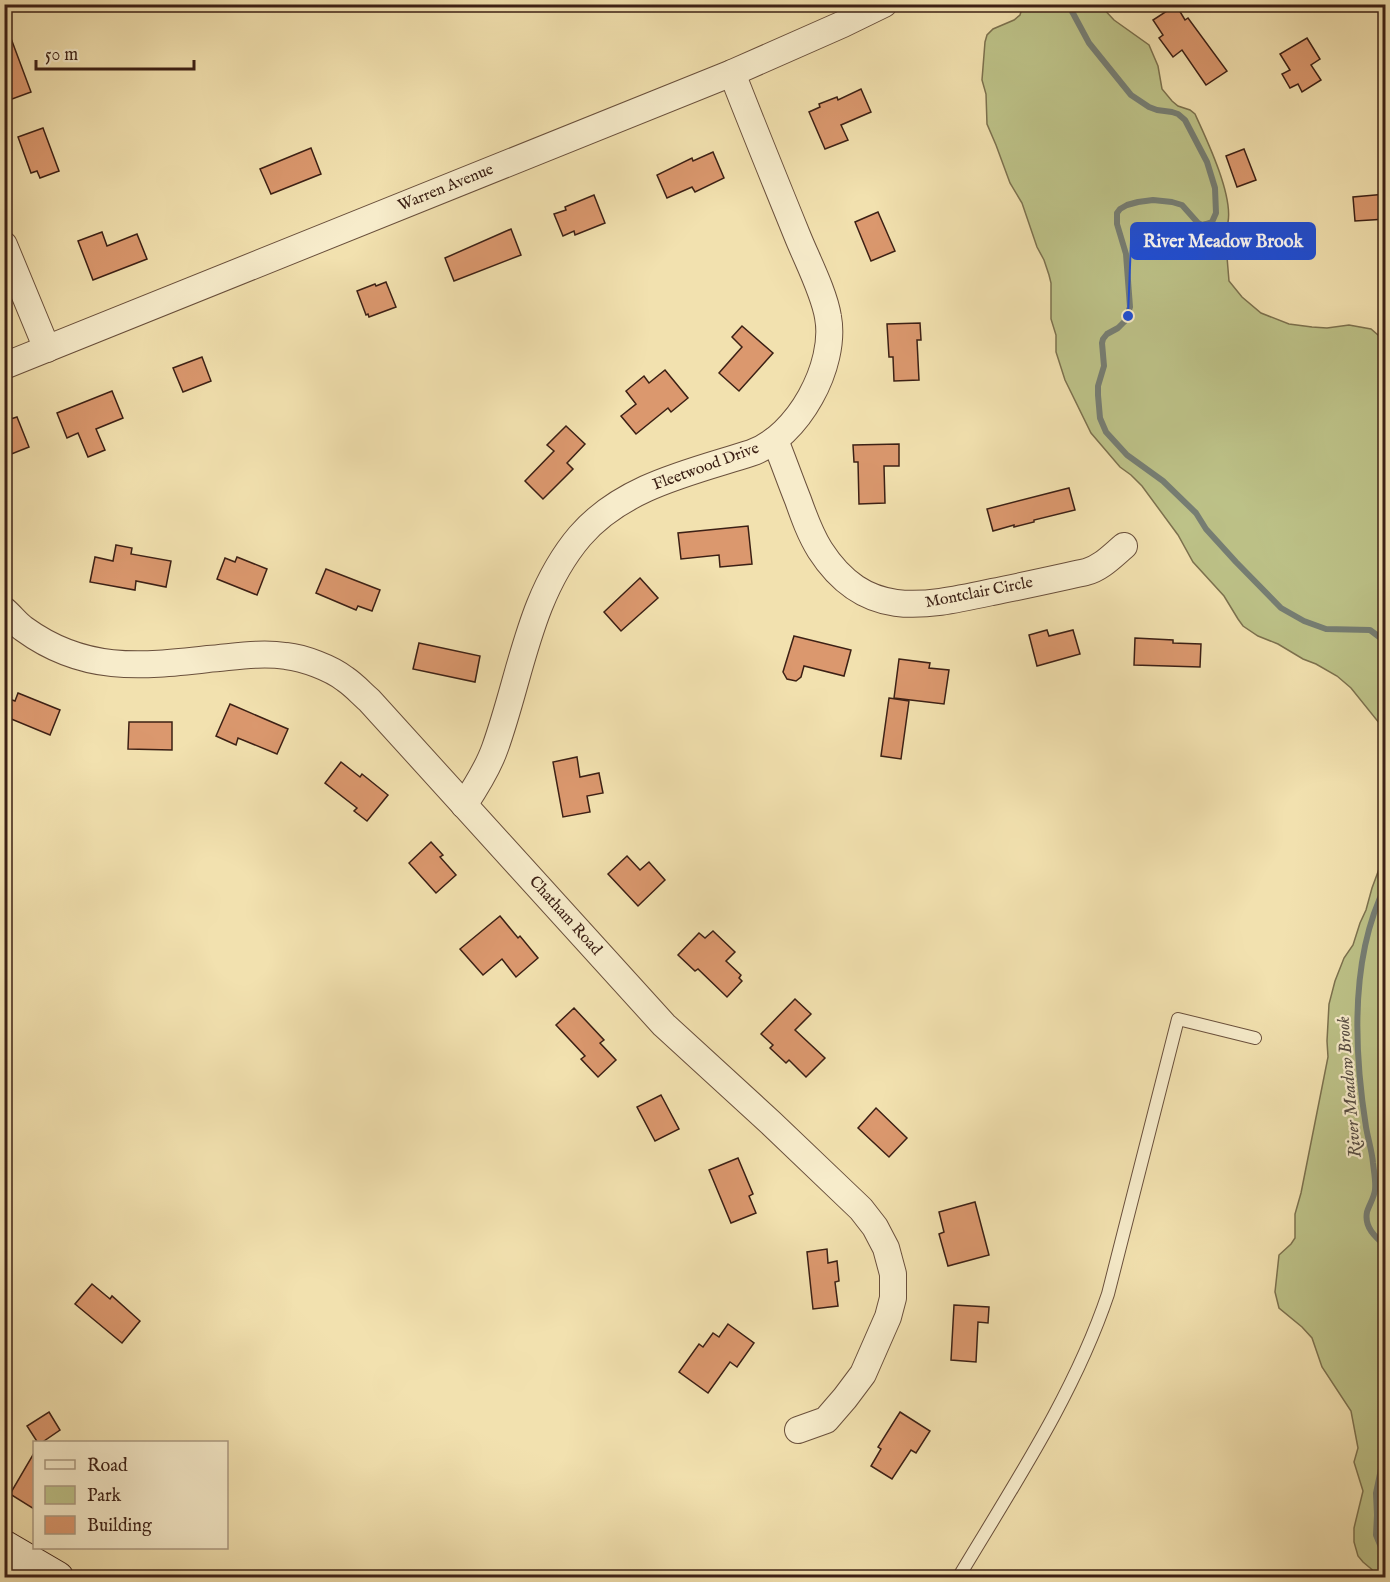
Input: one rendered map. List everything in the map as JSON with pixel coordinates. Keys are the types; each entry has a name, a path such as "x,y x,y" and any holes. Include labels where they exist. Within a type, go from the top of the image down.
{"main road":[{"path":"4,1547 57,1578"}],"street":[{"name":"Warren Avenue","path":"4,366 732,73 834,29 884,4"},
{"name":"Fleetwood Drive","path":"464,805 482,777 495,749 536,611 550,579 566,553 586,528 611,508 645,489 752,452 775,440 798,416 817,382 828,349 830,337 828,317 816,281 732,73"},
{"path":"4,245 47,349"},
{"name":"Montclair Circle","path":"775,440 808,526 823,554 848,581 886,602 913,605 948,602 1090,572 1124,546"},
{"name":"Chatham Road","path":"4,610 22,628 52,646 87,660 123,664 161,664 255,654 288,656 321,666 345,678 369,700 664,1025 780,1131 861,1209 875,1227 886,1248 893,1274 893,1298 888,1317 863,1374 845,1398 826,1420 798,1430"}],"lane":[{"path":"958,1578 1053,1418 1099,1323 1178,1019 1255,1038"}],"green space":[{"path":"1023,5 1100,5 1114,20 1149,45 1158,66 1162,89 1178,106 1195,114 1218,168 1229,211 1221,240 1227,257 1229,281 1242,297 1261,313 1289,324 1327,328 1349,325 1371,329 1385,341 1385,747 1380,724 1351,688 1337,676 1243,626 1224,596 1193,562 1178,535 1142,486 1120,467 1091,433 1065,380 1056,352 1056,335 1051,319 1049,275 1022,203 1010,183 987,124 986,94 982,80 987,35 993,29 1020,15"},
{"path":"1385,853 1386,1577 1382,1578 1358,1556 1354,1542 1354,1528 1363,1491 1354,1462 1358,1448 1351,1411 1322,1367 1312,1338 1279,1308 1275,1292 1279,1255 1295,1238 1295,1214 1328,1057 1329,1004 1335,981 1344,958 1353,945"}],"building":[{"path":"1176,5 1185,20 1188,18 1227,71 1206,85 1182,50 1173,57 1159,38 1163,35 1153,20"},
{"path":"4,25 6,25 31,92 4,102"},
{"path":"1307,38 1320,59 1311,65 1321,80 1302,92 1298,84 1290,88 1282,74 1290,70 1280,54"},
{"path":"861,89 871,112 841,125 848,140 825,149 809,112 820,107 819,104 837,97 838,100"},
{"path":"43,128 59,171 40,178 37,171 31,173 18,137"},
{"path":"311,148 321,174 271,194 260,169"},
{"path":"1244,149 1256,180 1237,187 1226,156"},
{"path":"713,152 724,178 695,192 692,187 667,198 657,175 692,158 693,161"},
{"path":"1386,194 1386,219 1355,221 1353,197"},
{"path":"594,195 605,223 575,235 574,231 563,236 554,214"},
{"path":"878,212 895,251 871,261 855,222"},
{"path":"511,229 521,255 454,281 445,258"},
{"path":"102,232 107,246 137,234 147,259 93,280 78,241"},
{"path":"386,282 396,307 369,317 368,314 366,315 357,291"},
{"path":"920,323 921,340 917,340 919,380 894,381 893,357 889,357 887,324"},
{"path":"742,326 773,353 739,391 719,373 742,347 732,337"},
{"path":"202,357 211,381 183,392 173,368"},
{"path":"665,370 688,398 671,412 668,408 636,434 621,416 636,404 626,391 644,376 649,383"},
{"path":"112,391 123,418 96,429 105,450 88,457 78,433 67,438 57,413"},
{"path":"17,417 29,447 4,457 4,421"},
{"path":"566,426 585,444 567,463 573,469 543,499 525,481 554,451 547,445"},
{"path":"899,444 899,466 884,466 885,503 859,504 858,462 854,462 853,445"},
{"path":"1069,488 1075,510 993,531 987,509"},
{"path":"748,526 752,564 720,567 719,555 681,559 678,533"},
{"path":"116,545 132,548 131,554 171,561 166,587 136,581 135,590 90,582 95,557 113,561"},
{"path":"237,557 267,569 257,595 217,579 225,558 235,562"},
{"path":"326,569 380,590 372,611 358,606 356,610 316,593"},
{"path":"640,578 658,598 621,631 604,612"},
{"path":"1047,630 1049,636 1073,630 1080,654 1037,666 1029,635"},
{"path":"794,636 851,650 844,676 804,666 801,677 796,681 787,679 783,672"},
{"path":"1135,638 1201,644 1200,667 1134,665"},
{"path":"419,643 480,656 475,682 413,669"},
{"path":"899,659 930,663 929,668 949,670 944,704 894,698"},
{"path":"18,693 60,710 50,735 4,716 4,697 15,701"},
{"path":"889,698 909,701 901,759 881,756"},
{"path":"230,704 288,729 277,754 238,738 236,745 216,736"},
{"path":"129,722 172,722 172,750 128,749"},
{"path":"577,757 580,777 599,773 603,793 587,796 590,812 563,817 553,762"},
{"path":"341,762 360,777 362,774 388,795 367,821 354,811 357,808 325,783"},
{"path":"431,842 443,855 440,857 456,875 436,893 409,863"},
{"path":"627,856 640,870 649,862 665,880 638,906 608,874"},
{"path":"500,916 538,958 516,977 502,959 483,975 460,949"},
{"path":"713,931 735,952 726,961 741,975 739,978 742,981 727,997 698,969 695,971 678,955 699,933 705,938"},
{"path":"795,999 811,1014 795,1030 825,1058 806,1077 789,1060 786,1063 770,1048 773,1045 761,1034"},
{"path":"574,1008 604,1040 600,1043 616,1060 598,1077 581,1059 585,1056 556,1025"},
{"path":"661,1095 679,1129 655,1141 637,1107"},
{"path":"876,1108 907,1138 889,1157 858,1128"},
{"path":"738,1158 753,1194 749,1196 756,1213 731,1223 709,1170"},
{"path":"975,1202 989,1255 948,1266 939,1234 944,1232 939,1212"},
{"path":"827,1249 828,1263 837,1261 839,1281 835,1282 838,1306 813,1309 807,1252"},
{"path":"92,1284 110,1299 112,1296 140,1321 122,1343 75,1304"},
{"path":"954,1305 989,1307 988,1323 978,1322 976,1362 951,1360"},
{"path":"728,1324 754,1343 737,1367 730,1362 708,1393 679,1372 699,1344 703,1347 713,1333 719,1337"},
{"path":"49,1412 60,1430 44,1441 37,1441 27,1426"},
{"path":"900,1412 930,1431 916,1453 911,1450 892,1479 871,1466 881,1449 878,1447"},
{"path":"33,1455 33,1508 10,1494"}],"waterway":[{"name":"River Meadow Brook","path":"1068,4 1089,43 1131,95 1149,107 1178,114 1185,120 1207,162 1215,188 1216,213 1212,222 1206,224 1198,223 1182,205 1172,202 1153,200 1138,202 1127,205 1117,213 1117,224 1126,254 1130,307 1125,321 1107,334 1102,343 1104,366 1098,386 1098,395 1100,418 1106,432 1127,455 1163,481 1196,513 1206,529 1281,608 1304,621 1326,629 1370,630 1386,645"},
{"name":"River Meadow Brook","path":"1386,885 1374,913 1366,942 1358,1004 1359,1067 1375,1184 1367,1212 1367,1222 1374,1235 1386,1246"},
{"name":"River Meadow Brook","path":"1386,1445 1376,1493 1376,1535 1386,1559"}],"place":[{"name":"River Meadow Brook","path":"1128,316"}]}
